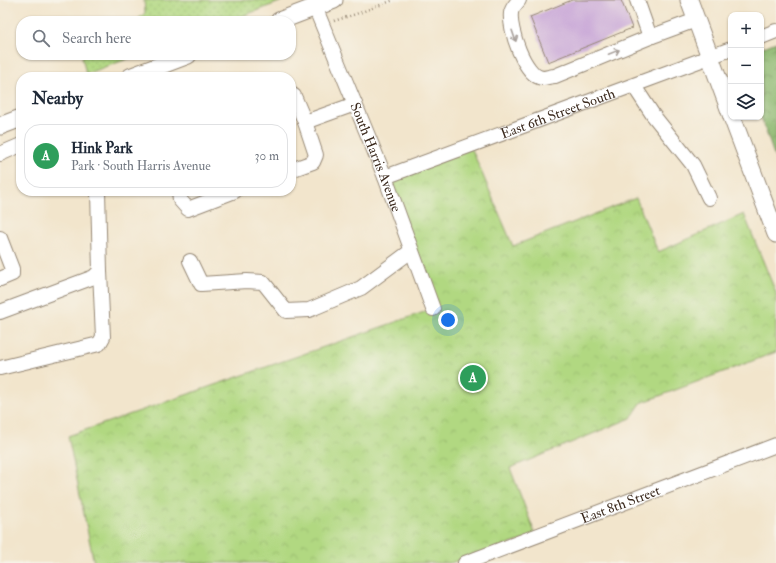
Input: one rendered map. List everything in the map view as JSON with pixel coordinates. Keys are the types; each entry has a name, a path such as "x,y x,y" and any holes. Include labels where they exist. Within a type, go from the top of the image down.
{"main road":[{"path":"291,16 334,0"},
{"path":"689,0 728,105"},
{"path":"143,72 175,60"},
{"path":"0,126 16,120"},
{"path":"733,120 776,234"}],"street":[{"path":"519,0 511,11 511,26 523,61 532,73 542,78 555,76 696,20"},
{"path":"638,0 650,37"},
{"name":"South Harris Avenue","path":"315,7 385,177 433,309"},
{"path":"764,36 776,31"},
{"name":"East 6th Street South","path":"385,177 728,50"},
{"path":"634,86 653,115 693,164 709,198"},
{"path":"296,101 316,155 313,162 296,168"},
{"path":"305,122 355,104"},
{"path":"0,154 16,147"},
{"path":"0,368 100,344 103,337 98,196"},
{"path":"180,196 180,200 188,208 220,196"},
{"path":"0,238 12,269 12,274 0,279"},
{"path":"190,261 201,284 247,280 263,282 286,311 309,310 361,288 411,251"},
{"path":"0,312 94,277 100,271"},
{"name":"East 8th Street","path":"465,563 776,445"}],"path":[{"path":"334,21 394,0"}],"green space":[{"path":"144,0 285,0 242,16 142,16 145,13"},
{"path":"776,42 776,161 762,120 764,120 764,47"},
{"path":"83,60 124,60 91,72 86,72"},
{"path":"470,145 513,246 636,198 658,252 744,214 776,293 776,352 641,403 631,418 510,468 536,536 450,563 94,563 68,436 433,309 385,177"}],"building":[{"path":"572,0 621,0 632,28 548,62 530,17"}],"place":[{"name":"Hink Park","path":"473,378"}]}
